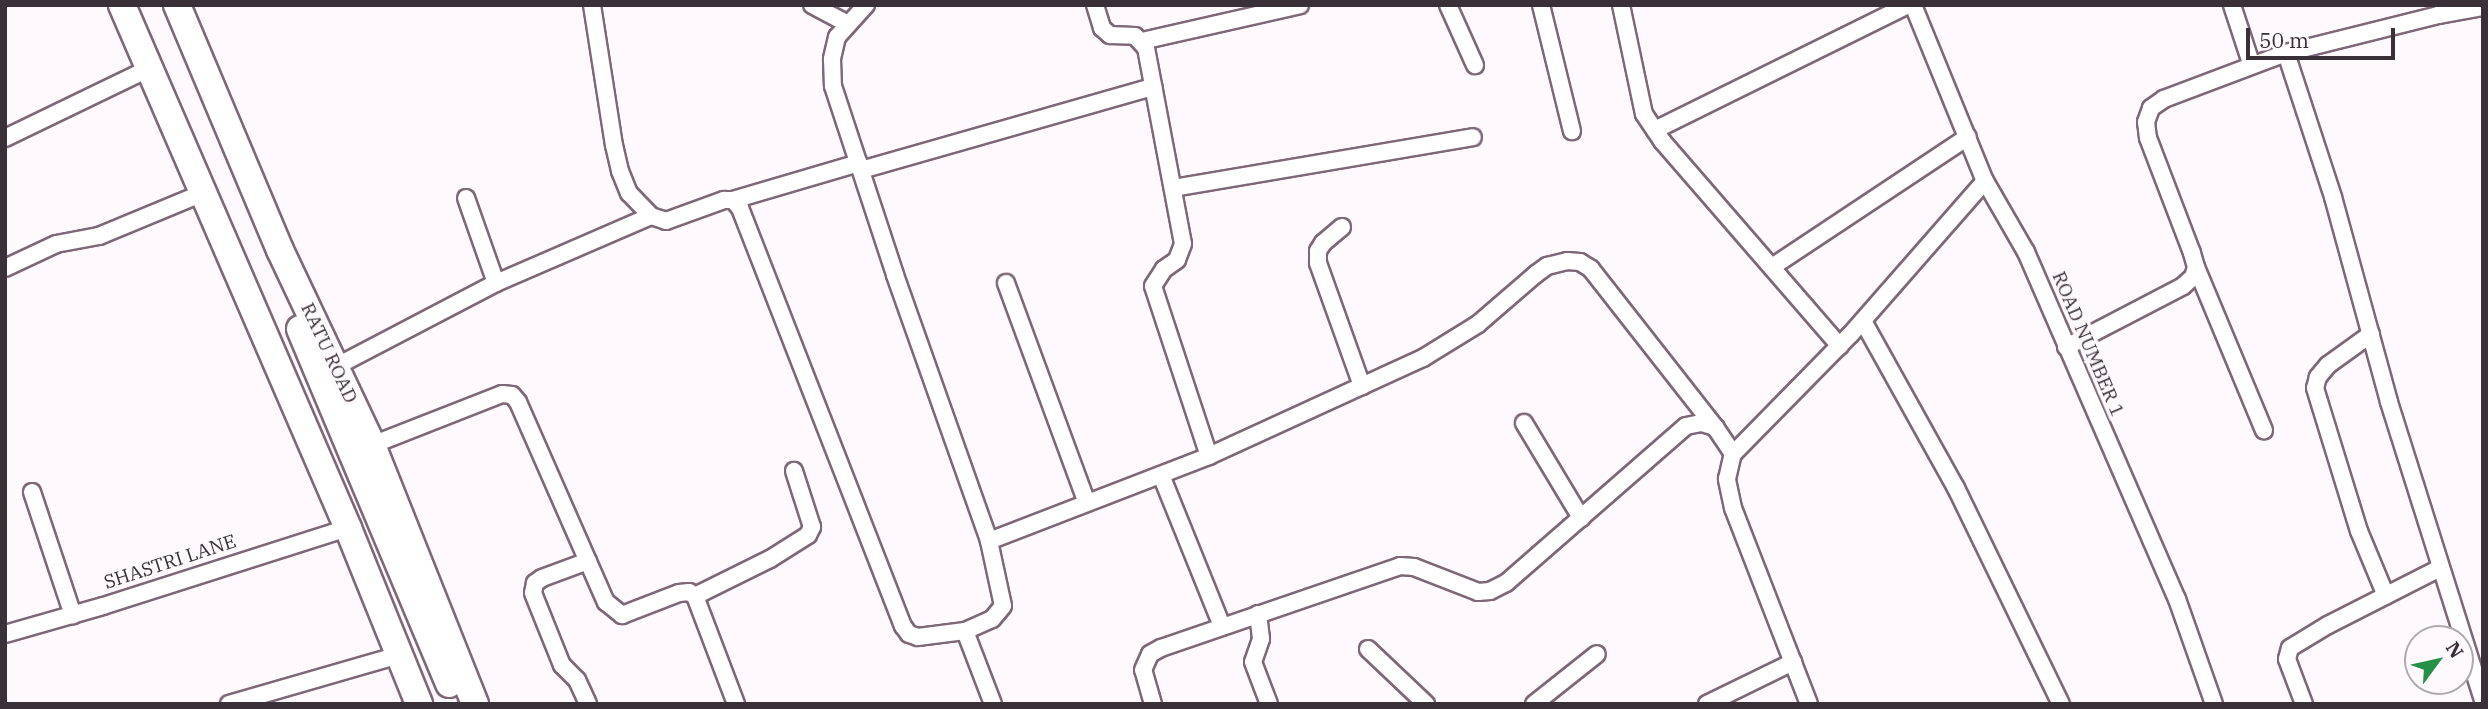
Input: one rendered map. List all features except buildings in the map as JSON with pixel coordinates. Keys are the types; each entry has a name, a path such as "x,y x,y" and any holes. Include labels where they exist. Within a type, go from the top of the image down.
{"main road":[{"path":"122,5 348,528 419,704"},
{"path":"141,5 437,704"},
{"path":"162,5 457,704"},
{"name":"RATU ROAD","path":"177,5 280,250 372,445 475,704"}],"street":[{"path":"592,5 620,171 629,193 651,216 666,221 714,203 1153,87"},
{"path":"812,5 848,24"},
{"path":"1095,5 1102,28 1110,35 1135,36 1142,41 1173,188 1183,252 1164,269 1153,286 1209,456"},
{"path":"1448,5 1475,65"},
{"path":"1541,5 1572,131"},
{"path":"1621,5 1640,102 1655,130 1840,346"},
{"path":"1655,130 1911,5"},
{"name":"ROAD NUMBER 1","path":"1911,5 1969,137 1985,181 2026,252 2177,599 2214,704"},
{"path":"2232,5 2252,63"},
{"path":"1142,41 1296,6"},
{"path":"733,200 751,229 853,505 903,626 909,634 918,637 965,631 992,619 1003,606 989,541 834,86 832,59 837,37 861,7"},
{"path":"2264,430 2196,267 2148,138 2146,122 2151,108 2164,99 2252,63 2436,10 2483,7"},
{"path":"2286,53 2333,197 2440,568 2483,701"},
{"path":"5,138 150,68"},
{"path":"1173,188 1473,137"},
{"path":"1772,267 1969,137"},
{"path":"1809,704 1733,508 1727,479 1733,454 1840,346 1985,181"},
{"path":"5,268 56,244 99,236 203,193"},
{"path":"466,198 496,283"},
{"path":"337,366 496,283 651,216"},
{"path":"1342,227 1323,243 1318,251 1318,263 1362,386"},
{"path":"989,541 1209,456 1423,358 1478,324 1547,267 1580,262 1591,269 1715,427 1733,454"},
{"path":"2066,347 2183,286 2193,277 2196,267"},
{"path":"1006,283 1087,503"},
{"path":"1863,321 1956,488 2061,704"},
{"path":"2371,334 2328,365 2318,377 2315,388 2359,531 2386,596"},
{"path":"372,445 502,394 512,395 518,402 606,603 622,615 679,593 689,592 695,596 736,704"},
{"path":"1524,423 1581,518"},
{"path":"1153,704 1143,670 1150,654 1222,626 1400,566 1415,567 1478,592 1490,591 1506,583 1686,426 1702,423 1715,427"},
{"path":"695,596 770,559 808,535 812,527 794,471"},
{"path":"1161,475 1222,626"},
{"path":"32,492 73,615"},
{"name":"SHASTRI LANE","path":"5,634 348,528"},
{"path":"588,561 542,578 535,583 533,593 562,665 577,680 588,704"},
{"path":"2304,704 2287,659 2290,648 2440,568"},
{"path":"1258,614 1261,639 1253,662 1269,704"},
{"path":"965,631 993,704"},
{"path":"1368,649 1426,704"},
{"path":"1535,704 1597,653"},
{"path":"229,704 399,654"},
{"path":"1707,704 1793,662"}]}
